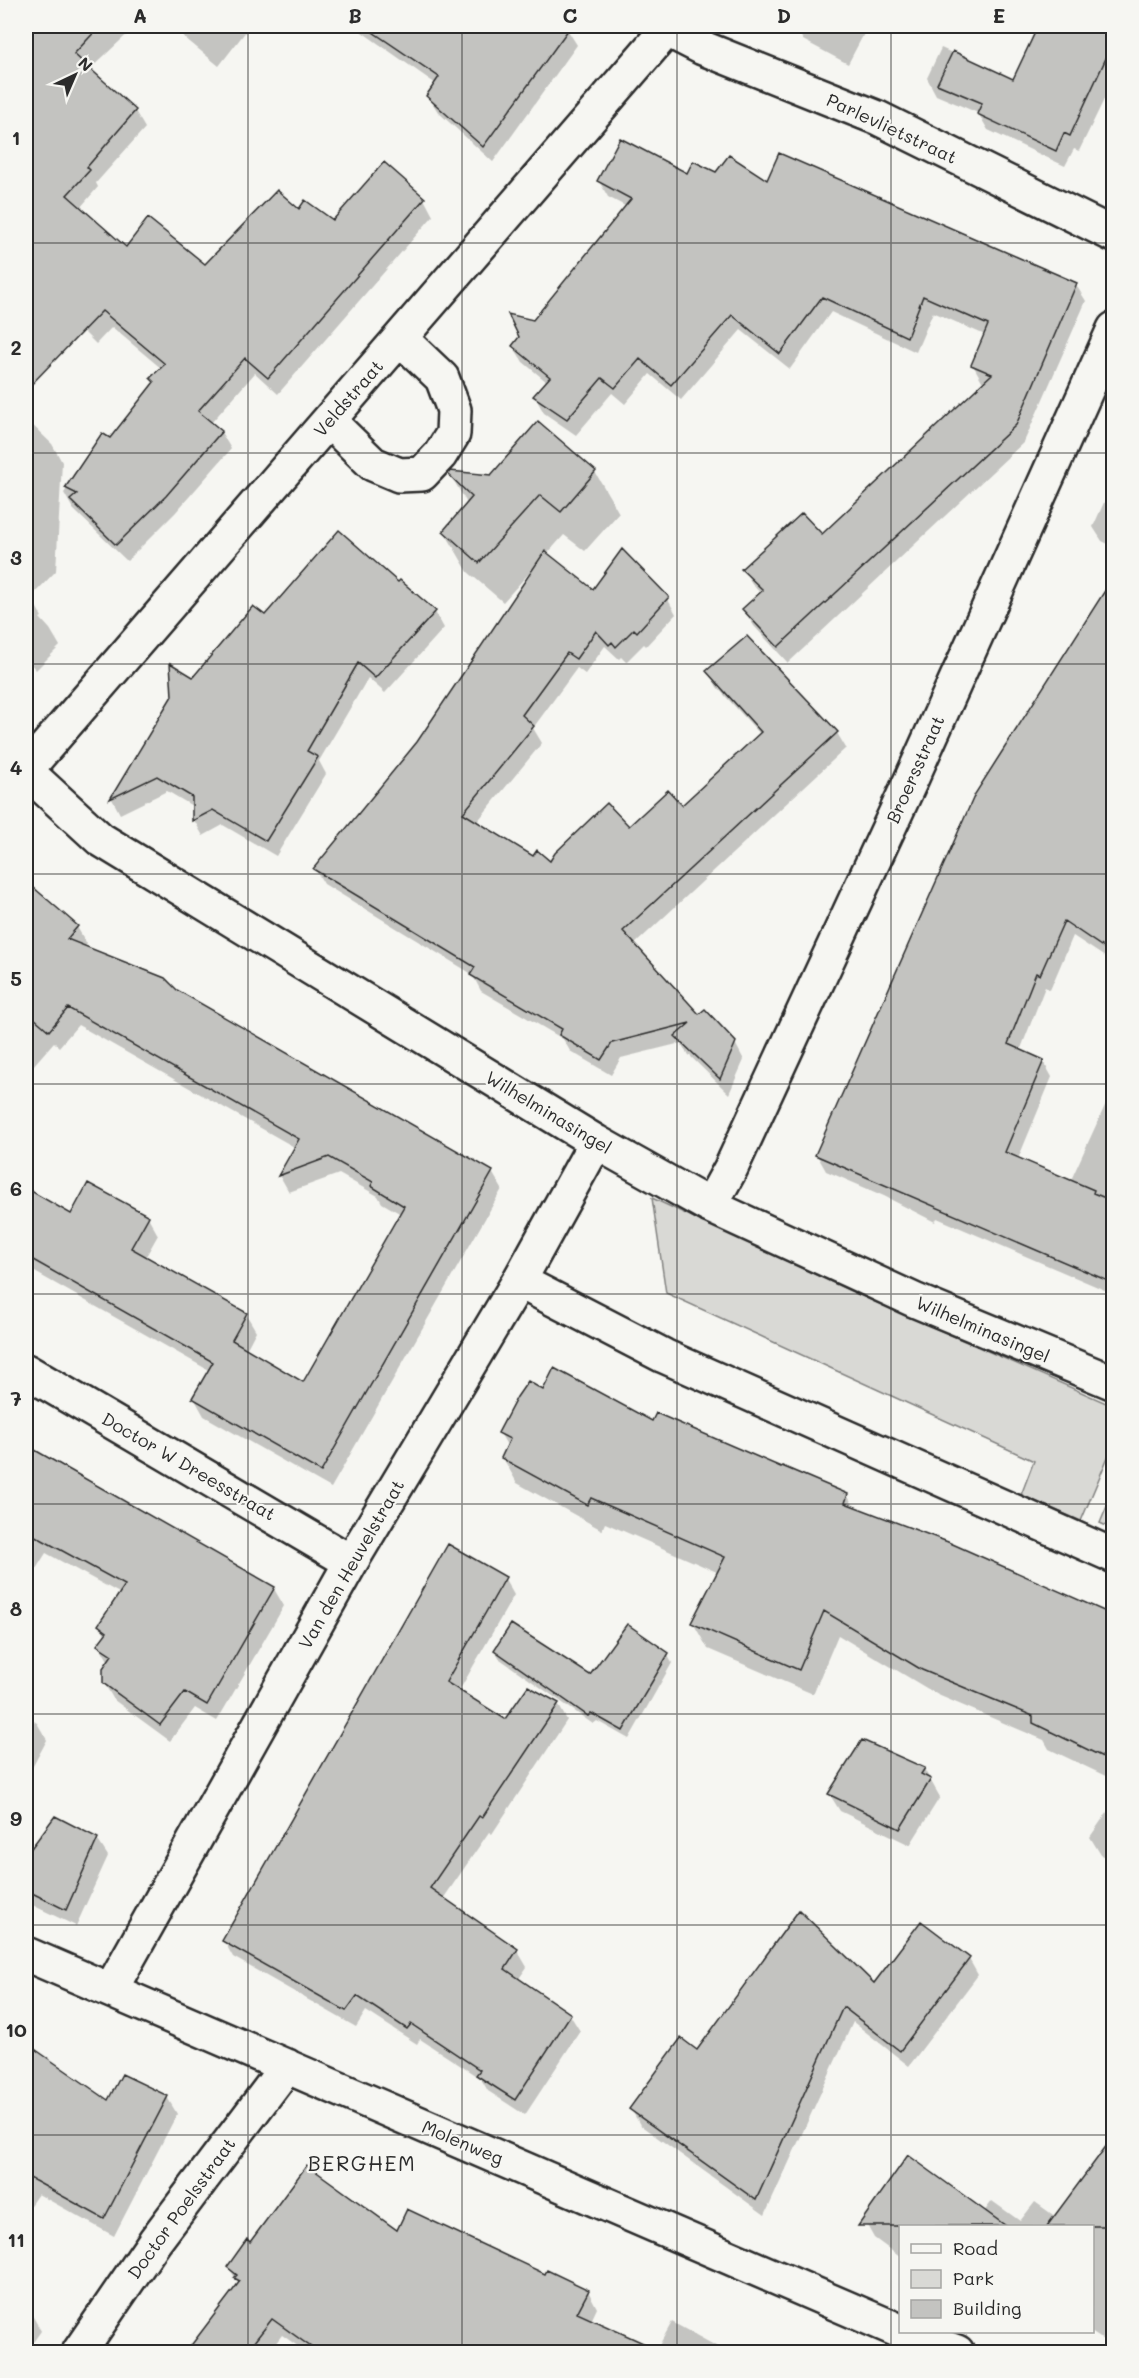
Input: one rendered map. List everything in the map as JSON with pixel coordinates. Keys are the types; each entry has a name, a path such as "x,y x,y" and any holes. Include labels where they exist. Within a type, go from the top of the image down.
{"street":[{"name":"Parlevlietstraat","path":"666,27 703,48 878,118 1113,235"},
{"name":"Veldstraat","path":"26,770 329,421 666,27"},
{"name":"Broersstraat","path":"710,1206 731,1168 906,790 1113,329"},
{"path":"329,421 373,464 399,476 422,474 440,455 453,434 454,410 441,378 400,338"},
{"name":"Wilhelminasingel","path":"26,770 100,839 596,1142 710,1206 914,1300 1113,1383"},
{"name":"Van den Heuvelstraat","path":"111,1989 351,1562 519,1281 596,1142"},
{"path":"519,1281 664,1356 1113,1556"},
{"name":"Doctor W Dreesstraat","path":"26,1371 351,1562"},
{"name":"Molenweg","path":"26,1954 899,2330"},
{"name":"Doctor Poelsstraat","path":"79,2352 155,2241 287,2066"},
{"name":"Molenweg","path":"906,2333 957,2352"}],"green space":[{"path":"652,1198 855,1293 1113,1406 1113,1445 1081,1521 1021,1495 1034,1461 666,1293"},
{"path":"1113,1492 1114,1529 1100,1523"}],"building":[{"path":"26,26 100,26 74,54 136,110 87,167 90,170 67,195 126,247 148,218 205,264 277,190 299,209 305,200 333,220 384,162 425,198 268,378 245,358 198,411 222,431 166,496 116,545 70,500 77,494 65,488 102,433 110,438 154,382 150,378 165,364 102,311 26,390"},
{"path":"364,26 571,26 483,147 426,96 439,77"},
{"path":"1038,26 1113,26 1113,43 1070,136 1064,133 1056,151 977,114 982,103 937,84 953,51 1013,79"},
{"path":"620,138 687,173 693,161 716,172 729,155 767,180 779,153 1077,283 1016,425 778,647 742,609 763,590 741,569 802,513 822,534 992,374 971,365 988,325 923,296 907,337 822,297 780,354 732,315 671,385 640,359 615,388 602,378 567,419 533,396 550,377 512,346 519,337 508,314 533,320 631,199 597,181"},
{"path":"538,421 596,471 561,512 540,495 479,563 443,531 472,497 448,474 450,471 491,475"},
{"path":"339,530 398,582 400,580 436,611 375,678 358,663 307,751 318,757 266,841 213,810 192,821 192,797 157,776 110,799 172,696 170,663 193,677 253,606 265,615"},
{"path":"622,549 669,597 637,632 634,629 616,647 612,642 609,645 596,631 576,659 567,653 522,715 534,726 463,813 533,856 537,850 550,861 555,853 607,803 629,826 668,790 682,805 761,732 706,671 747,636 838,732 623,931 699,1014 705,1009 736,1042 720,1079 675,1036 690,1023 612,1043 601,1060 559,1035 562,1029 470,975 475,967 313,869 417,742 545,551 593,589"},
{"path":"1113,578 1113,954 1064,921 1040,975 1036,973 1008,1044 1044,1060 1005,1152 1094,1190 1093,1193 1113,1201 1113,1283 815,1155 975,794"},
{"path":"26,881 78,926 67,939 165,978 177,990 493,1171 321,1472 192,1398 213,1362 26,1256 26,1188 71,1214 88,1183 149,1216 131,1248 247,1313 232,1340 303,1382 404,1206 371,1186 373,1182 329,1157 278,1176 299,1139 68,1008 49,1031 26,1011"},
{"path":"554,1368 652,1421 656,1413 782,1466 848,1494 845,1503 948,1542 1113,1615 1113,1762 1033,1723 1033,1716 922,1670 824,1611 799,1670 691,1623 725,1557 591,1498 587,1505 501,1458 510,1439 498,1433 517,1397 528,1381 543,1390"},
{"path":"26,1445 275,1587 207,1705 185,1692 160,1725 103,1683 103,1668 112,1655 97,1645 107,1632 98,1625 125,1585 26,1531"},
{"path":"448,1544 506,1577 446,1682 505,1719 528,1686 559,1703 482,1818 479,1816 430,1888 518,1949 505,1969 571,2014 515,2100 476,2075 480,2070 411,2024 407,2029 357,1996 346,2011 222,1941"},
{"path":"511,1624 590,1675 627,1624 669,1653 623,1731 591,1713 588,1716 494,1650"},
{"path":"862,1740 925,1768 921,1774 931,1779 900,1829 828,1794"},
{"path":"55,1816 98,1838 66,1910 26,1890 26,1855"},
{"path":"799,1910 874,1983 921,1921 970,1958 900,2051 843,2007 756,2200 629,2109 681,2038 697,2050"},
{"path":"26,2043 108,2100 122,2074 168,2096 104,2219 26,2176"},
{"path":"1113,2137 1113,2226 1048,2225"},
{"path":"908,2155 1005,2225 899,2225 858,2226"},
{"path":"307,2165 397,2230 407,2209 545,2274 547,2270 589,2290 577,2313 663,2352 318,2352 272,2319 246,2352 186,2352 240,2281 234,2278 237,2275 227,2267 247,2239 250,2242"}],"district":[{"name":"BERGHEM","path":"362,2162"}]}
